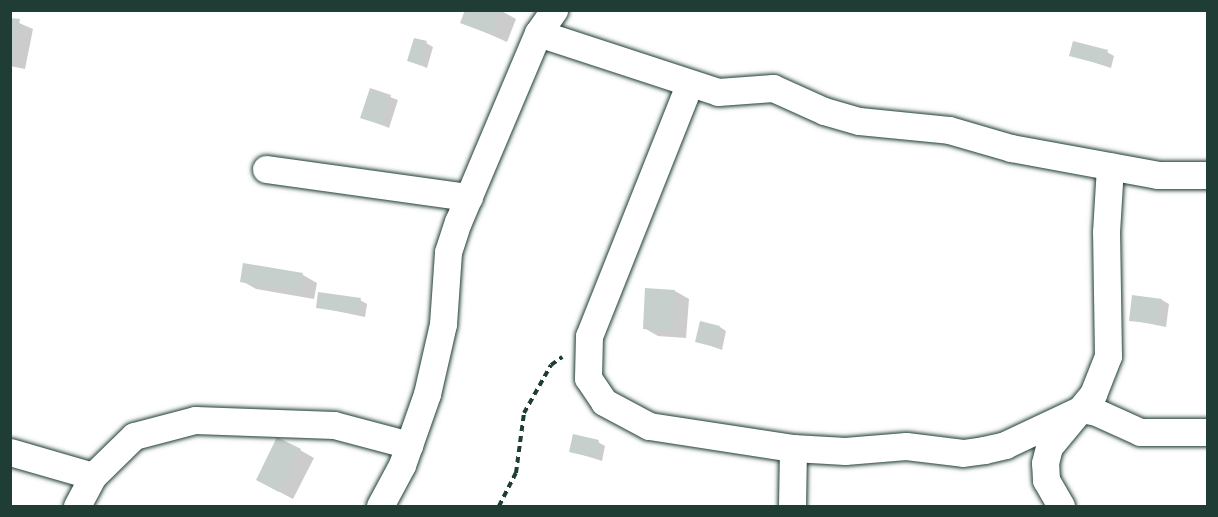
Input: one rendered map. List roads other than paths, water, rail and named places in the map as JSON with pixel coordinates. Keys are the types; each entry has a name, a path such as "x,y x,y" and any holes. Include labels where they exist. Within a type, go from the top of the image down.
{"street":[{"path":"380,507 409,445 427,394 443,324 448,252 538,33 554,10"},
{"path":"538,33 689,85 718,92 773,88 837,116 949,130 1011,148 1158,174 1208,175"},
{"path":"689,85 589,336 588,378 604,402 649,426 793,448 845,451 906,446 963,453 984,450 1005,445 1081,409 1096,412 1140,432 1208,432"},
{"path":"1061,507 1046,480 1045,463 1054,439 1093,394 1108,356 1106,232 1110,166"},
{"path":"266,169 469,197"},
{"path":"77,507 93,477 134,436 195,420 334,425 409,445"},
{"path":"792,507 793,448"},
{"path":"10,452 93,477"}]}
